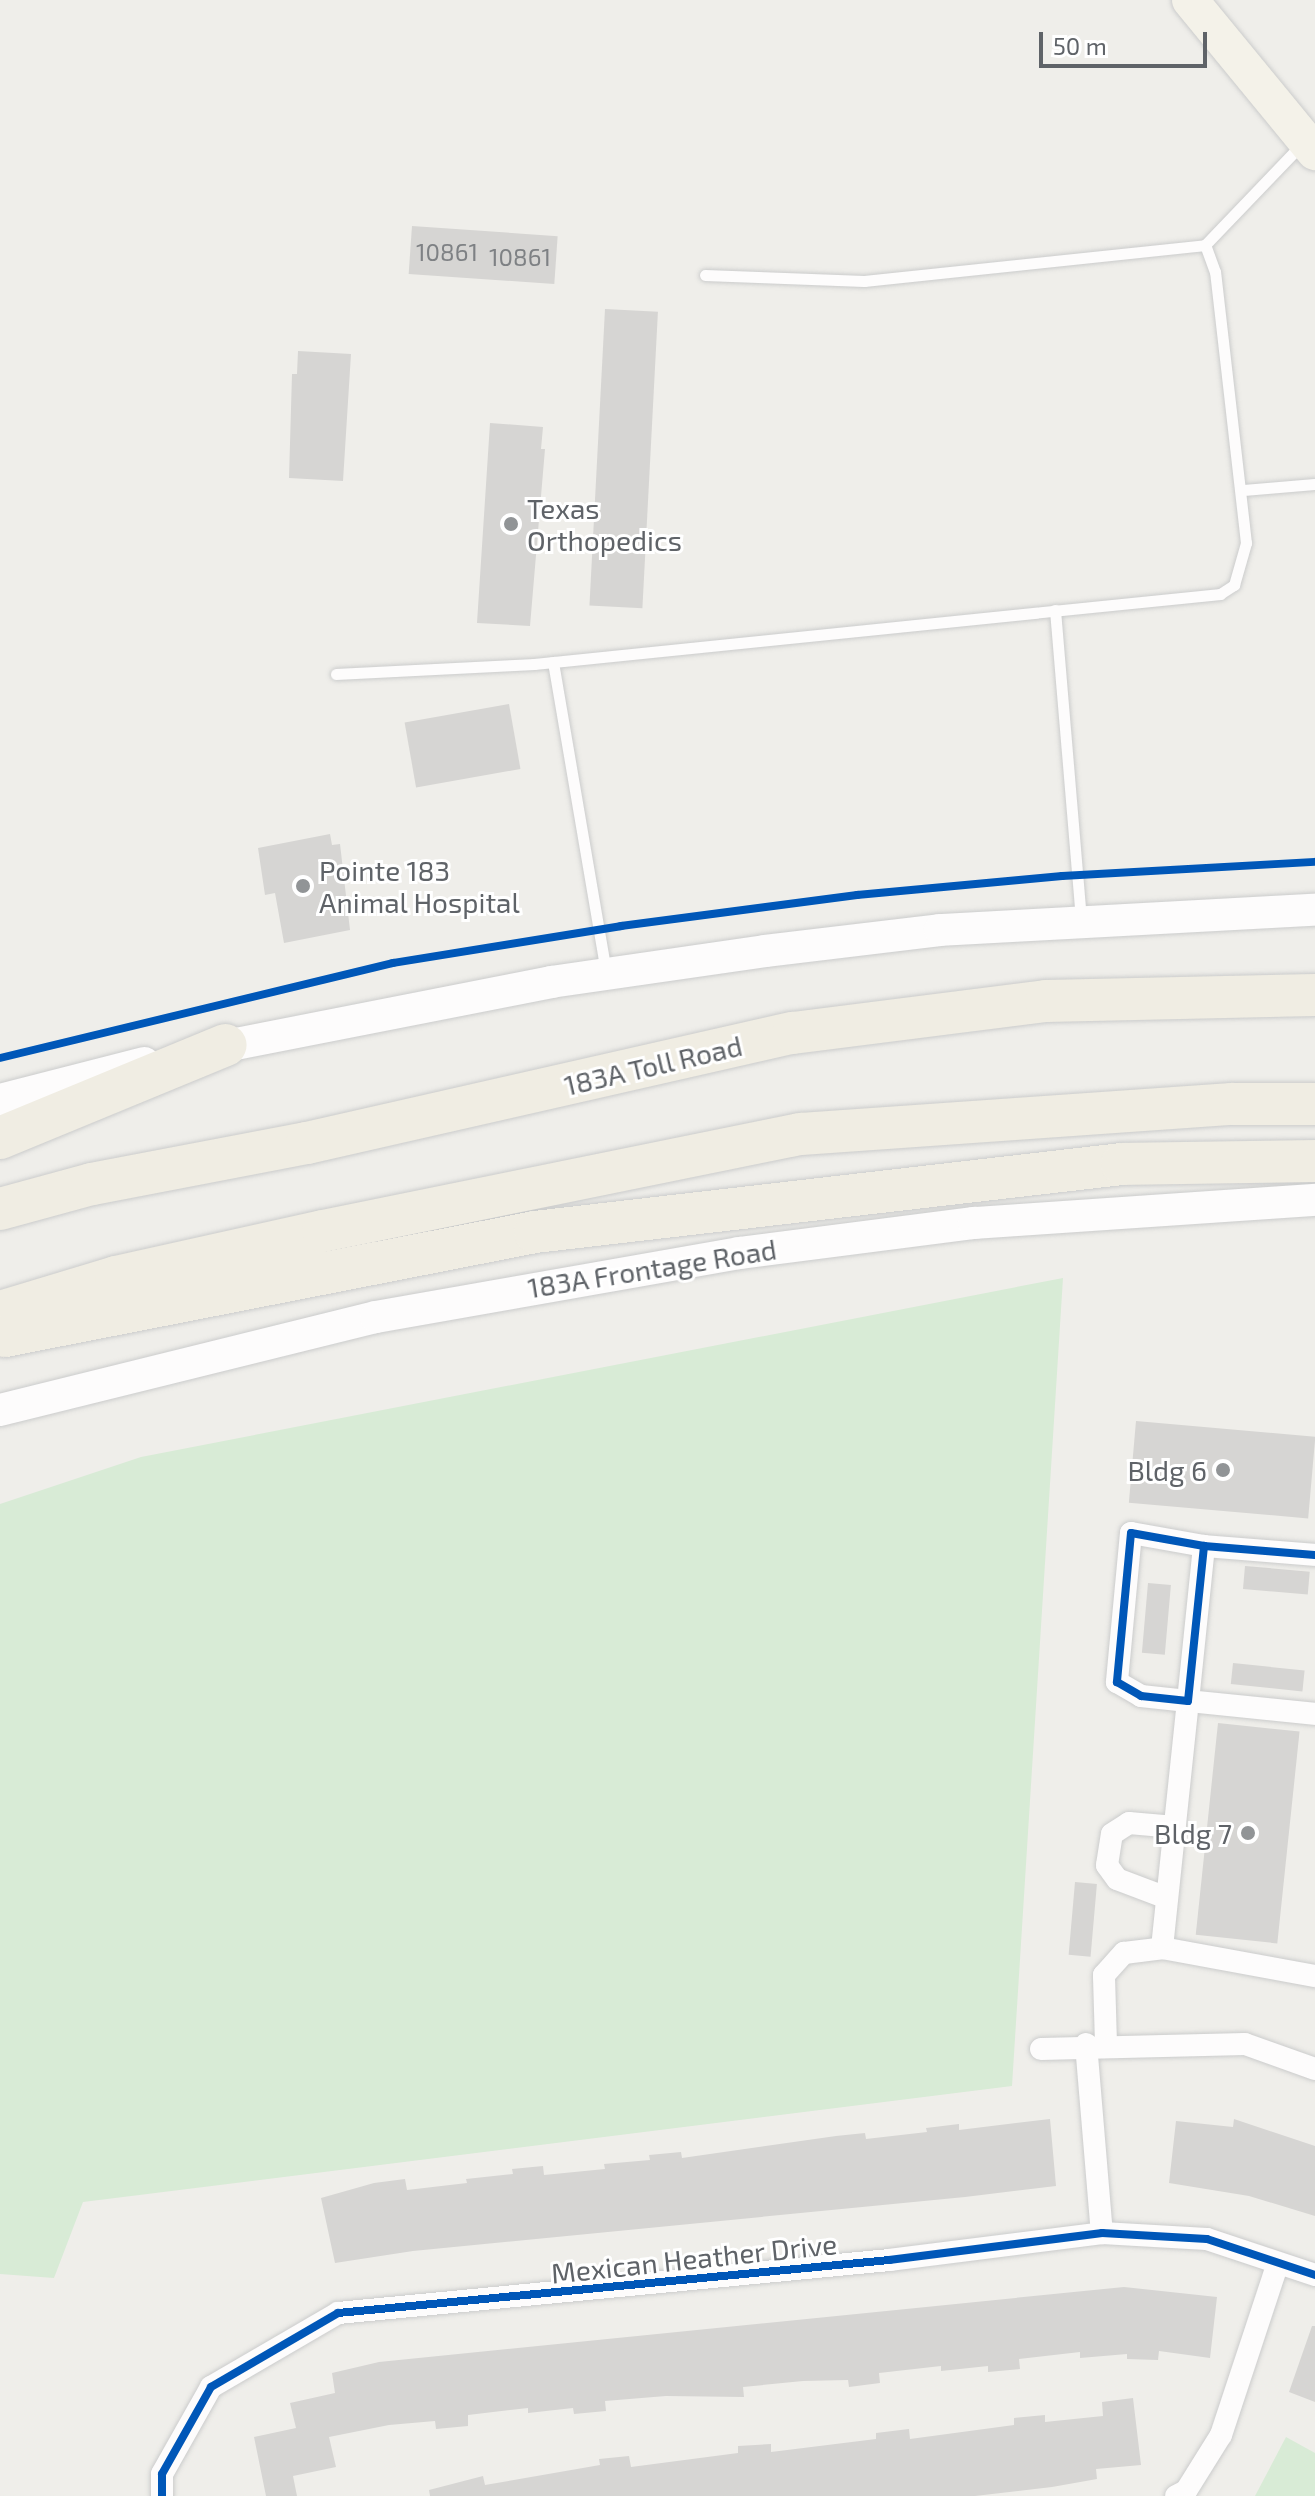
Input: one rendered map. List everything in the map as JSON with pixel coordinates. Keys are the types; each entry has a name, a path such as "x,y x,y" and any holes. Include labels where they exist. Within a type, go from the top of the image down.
{"highway":[{"name":"183A Toll Road","path":"0,1209 92,1184 307,1143 793,1033 1046,1001 1315,995"},
{"path":"0,1138 226,1045"},
{"path":"0,1312 116,1277 323,1231 801,1134 1232,1104 1315,1104"},
{"path":"0,1337 535,1232 1122,1164 1315,1161"}],"main road":[{"path":"1190,0 1309,147"},
{"path":"0,1100 226,1045 606,974 940,930 1081,919 1315,910"},
{"name":"183A Frontage Road","path":"0,1410 376,1317 724,1255 974,1223 1315,1200"}],"street":[{"path":"1315,1555 1204,1546 1131,1533 1117,1682 1141,1696 1315,1714"},
{"path":"1162,1948 1204,1546"},
{"path":"1167,1898 1117,1879 1107,1865 1112,1834 1129,1823 1175,1827"},
{"path":"1102,2233 1096,2044 1104,1975 1124,1953 1162,1948 1315,1976"},
{"path":"1041,2049 1096,2044 1245,2044 1315,2069"},
{"name":"Mexican Heather Drive","path":"162,2496 162,2474 211,2387 338,2313 889,2260 1102,2233 1207,2239 1315,2275"},
{"path":"1176,2496 1186,2491 1221,2435 1278,2263"}],"lane":[{"path":"705,275 864,281 1205,245 1309,147"},
{"path":"336,674 553,662 1220,594 1234,585 1243,565 1243,490 1215,272 1205,245"},
{"path":"1243,490 1315,484"},
{"path":"1055,610 1081,919"},
{"path":"553,662 606,974"}],"green space":[{"path":"1063,1278 1012,2086 83,2202 54,2278 0,2274 0,1504 141,1457"},
{"path":"1286,2437 1315,2453 1315,2496 1255,2496"}],"building":[{"path":"412,226 558,236 554,284 409,274"},
{"path":"605,309 658,312 642,608 589,606"},
{"path":"298,351 351,354 343,481 289,478 292,374 297,374"},
{"name":"Texas Orthopedics","path":"490,423 543,427 541,449 545,449 530,626 477,623"},
{"path":"509,704 520,769 416,787 405,722"},
{"name":"Pointe 183 Animal Hospital","path":"330,834 332,845 340,844 350,930 284,943 275,893 265,895 258,848"},
{"name":"Bldg 6","path":"1136,1421 1315,1437 1308,1518 1129,1503"},
{"path":"1245,1566 1310,1572 1308,1595 1243,1589"},
{"path":"1148,1583 1171,1585 1165,1655 1142,1653"},
{"path":"1233,1663 1305,1671 1302,1691 1231,1684"},
{"name":"Bldg 7","path":"1218,1723 1300,1732 1277,1943 1196,1935"},
{"path":"1075,1882 1097,1884 1091,1957 1069,1955"},
{"path":"1050,2119 1056,2186 965,2197 413,2251 335,2263 321,2198 374,2183 405,2179 407,2190 513,2174 512,2169 543,2166 544,2175 605,2169 604,2164 650,2160 649,2155 681,2152 682,2158 836,2136 865,2133 866,2139 927,2132 926,2128 959,2124 959,2130"},
{"path":"1234,2119 1315,2146 1315,2216 1249,2196 1169,2183 1176,2121 1233,2127"},
{"path":"1124,2287 1217,2297 1210,2358 1159,2351 1158,2360 1127,2359 1127,2354 1080,2358 1080,2352 1019,2359 1020,2369 988,2372 988,2366 941,2371 941,2366 879,2373 880,2383 849,2387 848,2380 803,2381 743,2387 744,2397 666,2396 605,2401 606,2411 574,2414 573,2408 528,2413 528,2408 468,2415 468,2426 436,2429 435,2421 389,2425 329,2437 336,2467 293,2476 297,2496 266,2496 254,2437 296,2428 290,2403 335,2393 332,2373 379,2362"},
{"path":"1312,2326 1315,2326 1315,2402 1289,2392"},
{"path":"1133,2398 1141,2465 1096,2469 1097,2479 1052,2487 975,2496 430,2496 429,2490 483,2476 485,2485 600,2465 599,2459 629,2456 631,2467 738,2453 738,2446 771,2444 771,2452 876,2439 876,2433 909,2429 910,2439 1014,2425 1014,2418 1045,2415 1045,2422 1103,2416 1102,2402"}],"cycle path":[{"path":"0,1058 393,963 621,926 857,895 1062,876 1315,862"},
{"path":"1204,1546 1131,1533 1117,1682 1141,1696 1188,1701 1204,1546 1315,1555"},
{"path":"162,2496 162,2474 211,2387 338,2313 889,2260 1102,2233 1207,2239 1315,2275"}],"place":[{"name":"Texas Orthopedics","path":"511,524"},
{"name":"Pointe 183 Animal Hospital","path":"303,886"},
{"name":"Bldg 6","path":"1223,1470"},
{"name":"Bldg 7","path":"1248,1833"}]}
